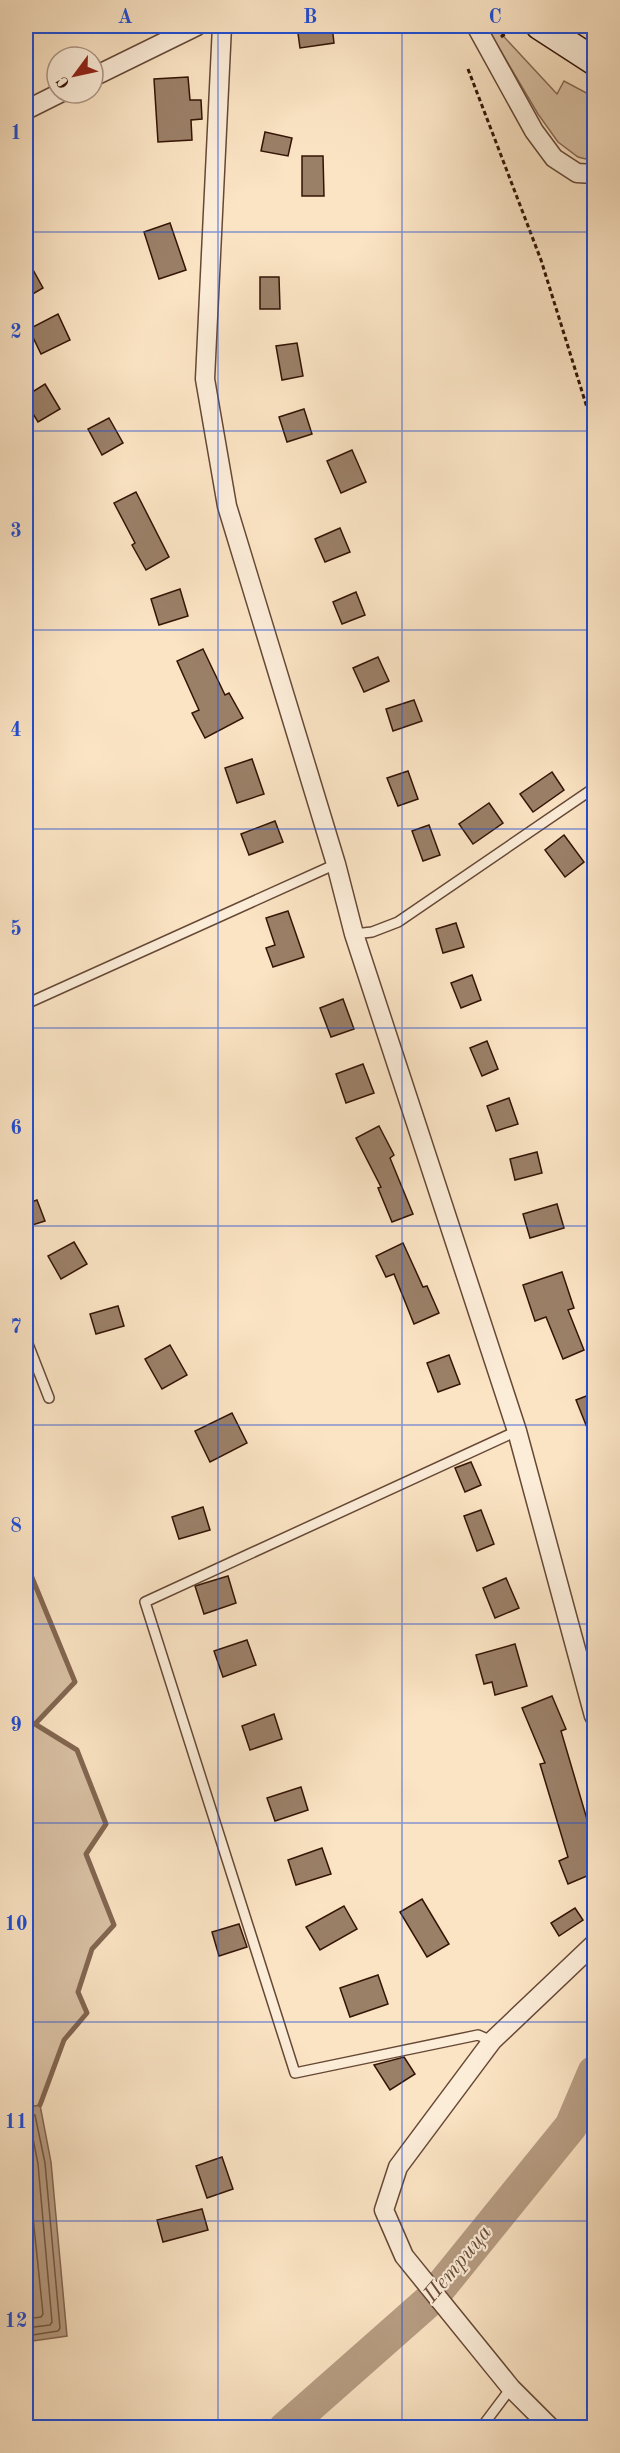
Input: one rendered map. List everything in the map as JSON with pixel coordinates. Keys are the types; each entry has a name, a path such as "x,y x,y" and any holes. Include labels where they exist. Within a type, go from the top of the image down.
{"main road":[{"path":"540,26 594,61"}],"street":[{"path":"105,71 197,26"},
{"path":"222,26 205,379 227,506 336,864 354,934 517,1431 594,1716"},
{"path":"476,26 534,132 554,158 577,173 594,174"},
{"path":"26,110 45,100"},
{"path":"550,2427 511,2388 404,2256 384,2210 398,2167 492,2041 594,1944"}],"lane":[{"path":"354,934 372,932 398,922 594,788"},
{"path":"26,1004 336,864"},
{"path":"26,1338 49,1398"},
{"path":"492,2041 478,2035 295,2073 145,1602 517,1431"},
{"path":"481,2427 511,2388"}],"path":[{"path":"468,69 541,260 594,430"}],"shaded area":[{"path":"486,26 494,26 557,94 564,81 594,97 594,161 578,157 558,142 538,114"},
{"path":"26,1563 75,1682 35,1724 77,1750 106,1824 86,1854 114,1925 92,1949 78,1992 87,2013 64,2040 40,2105 26,2108"}],"water":[{"path":"40,2105 51,2162 67,2336 26,2342 26,2108"}],"building":[{"path":"297,26 332,26 334,43 300,48"},
{"path":"188,77 190,100 201,100 202,119 191,120 192,140 158,142 154,79"},
{"path":"265,132 292,138 288,156 261,151"},
{"path":"302,156 323,156 324,196 302,196"},
{"path":"170,223 186,270 159,279 144,232"},
{"path":"26,257 43,288 26,298"},
{"path":"260,277 279,277 280,309 260,309"},
{"path":"58,314 70,340 41,354 29,329"},
{"path":"297,343 303,376 282,380 276,346"},
{"path":"45,384 60,409 38,422 26,402 26,396"},
{"path":"304,409 312,434 287,442 279,417"},
{"path":"109,418 123,443 102,455 88,429"},
{"path":"352,450 366,482 341,493 327,461"},
{"path":"136,492 169,557 146,570 132,545 135,543 114,503"},
{"path":"340,528 350,552 325,562 315,539"},
{"path":"180,589 188,616 159,625 151,599"},
{"path":"356,592 365,615 342,624 333,602"},
{"path":"203,649 225,695 229,693 243,718 205,738 192,713 199,710 177,661"},
{"path":"378,657 389,681 364,692 353,668"},
{"path":"414,700 422,721 393,731 386,709"},
{"path":"252,759 264,794 237,803 225,768"},
{"path":"408,771 418,799 398,806 387,778"},
{"path":"552,772 564,790 533,812 520,794"},
{"path":"489,803 503,823 473,844 459,824"},
{"path":"275,821 283,842 249,855 241,834"},
{"path":"429,825 440,855 423,861 412,831"},
{"path":"564,835 584,862 565,877 545,850"},
{"path":"288,911 304,957 273,967 266,948 275,945 266,918"},
{"path":"456,923 464,947 443,953 436,929"},
{"path":"472,975 481,1000 461,1008 451,983"},
{"path":"343,999 354,1029 331,1037 320,1008"},
{"path":"487,1041 498,1069 482,1076 470,1048"},
{"path":"363,1064 374,1093 346,1103 336,1074"},
{"path":"509,1098 518,1124 496,1131 487,1106"},
{"path":"379,1126 394,1155 390,1158 413,1214 392,1222 378,1188 381,1187 356,1138"},
{"path":"537,1152 542,1173 515,1180 510,1159"},
{"path":"37,1200 45,1221 26,1227 26,1204"},
{"path":"557,1204 564,1228 530,1238 523,1214"},
{"path":"74,1242 87,1264 61,1279 48,1256"},
{"path":"403,1243 423,1287 427,1286 439,1313 414,1324 394,1274 386,1277 376,1256"},
{"path":"562,1272 574,1308 568,1310 584,1350 563,1359 546,1317 535,1321 523,1285"},
{"path":"118,1306 124,1326 96,1334 90,1314"},
{"path":"170,1345 187,1375 162,1389 145,1359"},
{"path":"449,1355 460,1384 438,1392 427,1363"},
{"path":"594,1393 594,1445 576,1400"},
{"path":"232,1413 247,1443 210,1462 195,1431"},
{"path":"471,1462 481,1485 465,1492 455,1468"},
{"path":"203,1507 210,1530 179,1539 172,1517"},
{"path":"481,1510 494,1544 477,1551 464,1516"},
{"path":"228,1576 236,1603 204,1614 195,1586"},
{"path":"506,1578 519,1608 495,1618 483,1588"},
{"path":"247,1640 256,1665 223,1677 214,1651"},
{"path":"515,1644 527,1686 495,1695 492,1682 484,1684 476,1655"},
{"path":"552,1696 566,1729 561,1731 594,1843 594,1873 568,1884 559,1861 568,1857 540,1764 545,1763 522,1708"},
{"path":"274,1714 282,1739 250,1750 242,1726"},
{"path":"301,1787 308,1810 275,1821 267,1798"},
{"path":"322,1848 331,1874 296,1885 288,1860"},
{"path":"422,1899 449,1944 427,1957 400,1912"},
{"path":"344,1906 357,1929 320,1950 306,1927"},
{"path":"575,1908 583,1920 559,1936 551,1923"},
{"path":"239,1924 247,1947 219,1956 212,1932"},
{"path":"378,1975 388,2004 350,2017 340,1988"},
{"path":"404,2057 415,2074 390,2090 374,2065"},
{"path":"222,2157 233,2189 207,2198 196,2166"},
{"path":"202,2209 208,2230 163,2242 157,2220"}],"waterway":[{"path":"26,1563 75,1682 35,1724 77,1750 106,1824 86,1854 114,1925 92,1949 78,1992 87,2013 64,2040 40,2105"},
{"name":"Петрица","path":"285,2428 430,2300 571,2126 594,2072"}]}
